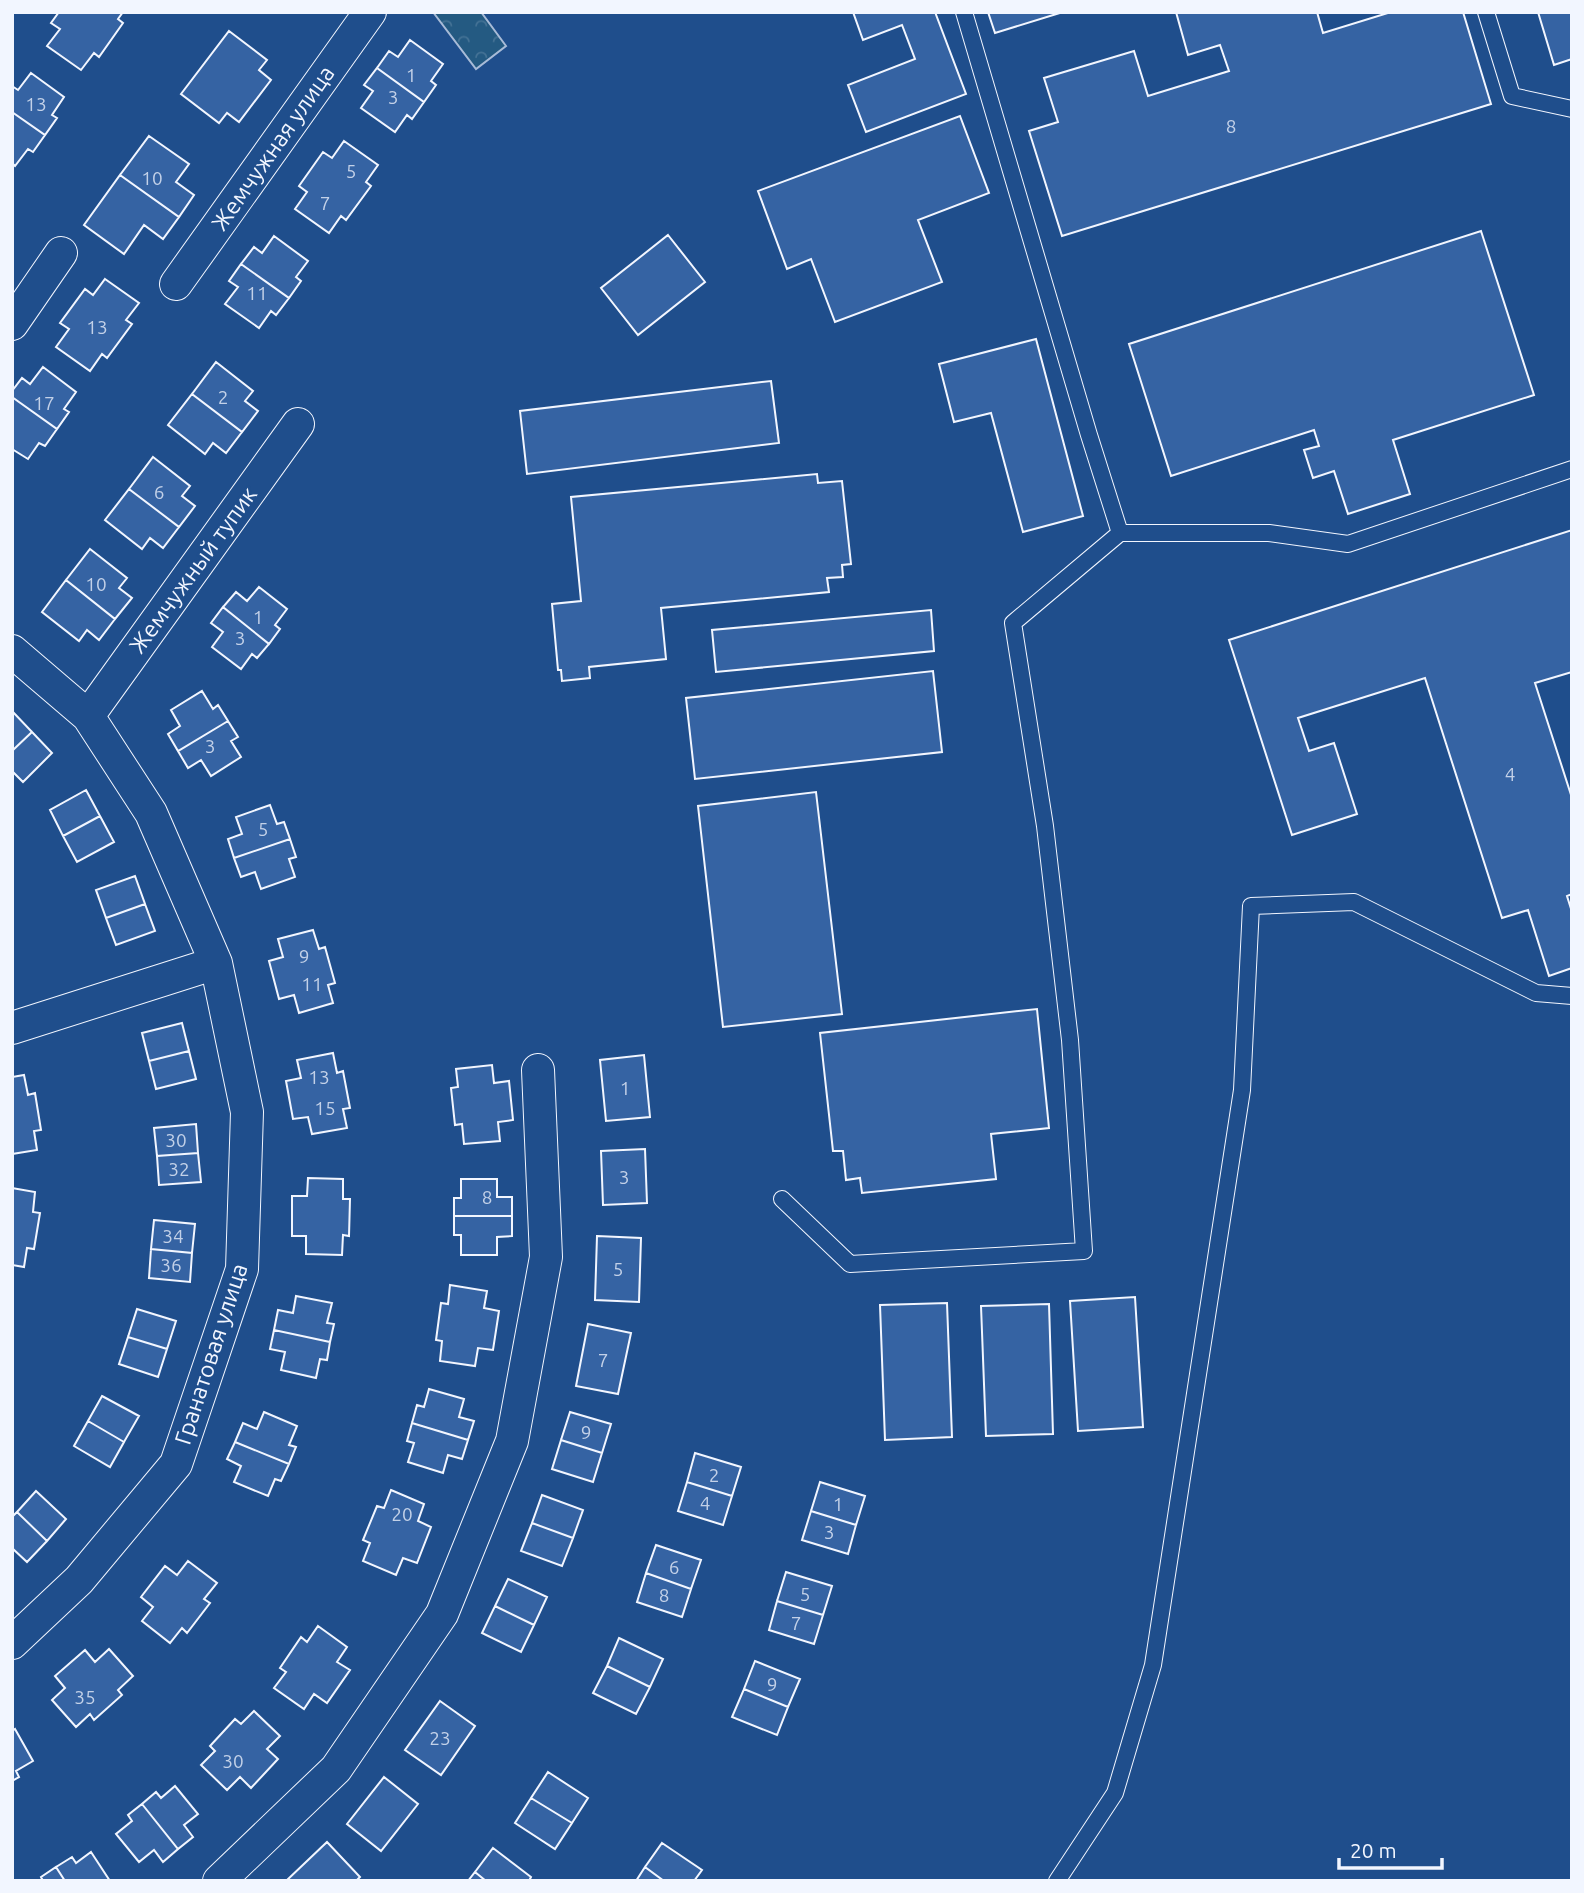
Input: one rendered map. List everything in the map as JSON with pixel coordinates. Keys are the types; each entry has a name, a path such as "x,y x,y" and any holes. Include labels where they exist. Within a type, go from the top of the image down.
{"street":[{"name":"Жемчужная улица","path":"176,284 370,12"},
{"path":"12,324 61,253"},
{"name":"Жемчужный тупик","path":"88,716 298,424"},
{"name":"Гранатовая улица","path":"12,651 88,716 151,813 216,963 247,1112 242,1269 176,1464 79,1580 12,1643"},
{"path":"12,1028 216,963"},
{"path":"219,1881 337,1769 442,1614 512,1441 545,1257 538,1070"}],"lane":[{"path":"964,12 1085,422 1121,533"},
{"path":"1486,12 1513,96 1572,109"},
{"path":"782,1199 850,1264 1084,1251 1070,1040 1045,826 1013,623 1121,533 1269,533 1348,544 1572,469"},
{"path":"1057,1881 1115,1793 1153,1665 1242,1090 1251,906 1354,902 1536,993 1572,996"}],"green space":[{"path":"433,12 481,12 506,46 476,69"}],"building":[{"path":"59,12 123,12 118,19 123,23 99,57 94,53 81,70 47,46 60,29 51,23"},
{"path":"853,12 935,12 966,94 866,132 848,85 915,59 902,25 863,40"},
{"path":"988,12 1063,12 995,33"},
{"path":"1176,12 1317,12 1323,33 1391,12 1463,12 1491,104 1062,236 1029,131 1058,122 1044,78 1134,51 1148,96 1229,71 1220,45 1188,55"},
{"path":"1538,12 1572,12 1572,59 1554,65"},
{"path":"229,31 267,60 259,70 271,80 239,122 227,113 219,123 181,94"},
{"path":"410,40 443,64 431,81 436,85 424,102 377,68 389,51 398,57"},
{"path":"377,68 424,102 412,119 407,115 395,132 361,108 373,91 364,85"},
{"path":"31,73 64,97 52,115 57,118 45,135 12,112 12,86 18,90"},
{"path":"12,112 45,135 33,152 28,149 15,166 12,163"},
{"path":"960,116 989,193 918,220 942,282 835,322 811,259 787,269 758,191"},
{"path":"149,136 189,164 176,182 194,195 179,217 120,175"},
{"path":"344,141 378,165 366,182 371,186 346,220 341,216 329,233 295,209 307,192 299,186 323,152 332,158"},
{"path":"120,175 179,217 163,239 144,225 124,254 84,225"},
{"path":"1481,231 1534,395 1393,440 1410,494 1348,514 1334,471 1313,478 1304,450 1319,446 1314,430 1171,476 1129,344"},
{"path":"668,235 705,282 638,335 601,288"},
{"path":"274,236 308,261 296,277 301,281 289,298 241,264 254,247 262,253"},
{"path":"241,264 289,298 276,315 271,311 259,328 225,304 238,287 229,281"},
{"path":"105,279 139,303 126,320 132,324 107,358 102,354 90,371 56,347 69,329 60,323 85,289 93,295"},
{"path":"1036,339 1083,516 1023,532 991,413 954,422 939,364"},
{"path":"216,362 253,391 245,401 258,411 242,432 192,394"},
{"path":"43,367 76,392 64,409 69,412 57,429 12,397 12,391 22,378 30,384"},
{"path":"771,381 779,443 527,474 520,411"},
{"path":"192,394 242,432 226,453 213,443 205,454 168,425"},
{"path":"12,397 57,429 45,446 39,443 28,459 12,449"},
{"path":"153,457 190,486 182,496 195,506 179,527 129,489"},
{"path":"817,474 818,483 842,481 851,564 842,565 843,577 827,578 829,592 661,608 666,659 589,667 590,678 562,681 561,670 558,670 552,604 581,601 571,497"},
{"path":"129,489 179,527 163,548 150,538 142,549 105,520"},
{"path":"1572,530 1572,672 1535,683 1572,798 1572,894 1567,896 1572,912 1572,968 1549,976 1528,910 1502,918 1425,678 1298,718 1309,751 1334,743 1357,814 1292,835 1229,640"},
{"path":"90,549 127,578 119,588 132,598 115,619 66,580"},
{"path":"66,580 115,619 99,640 87,630 79,641 42,612"},
{"path":"259,587 287,609 275,625 280,629 269,644 223,607 236,592 247,601"},
{"path":"223,607 269,644 257,658 252,654 241,669 212,647 223,632 211,623"},
{"path":"931,610 934,651 716,672 712,630"},
{"path":"933,671 942,752 695,779 686,698"},
{"path":"202,691 213,709 218,705 228,721 178,751 168,734 180,726 171,710"},
{"path":"12,711 32,732 12,751"},
{"path":"228,721 238,737 231,741 241,757 211,776 201,760 188,768 178,751"},
{"path":"32,732 52,753 23,782 12,771 12,751"},
{"path":"86,790 100,816 63,836 50,810"},
{"path":"816,792 842,1014 723,1027 698,806"},
{"path":"270,805 277,824 284,822 290,839 234,858 228,839 242,834 236,817"},
{"path":"100,816 114,842 77,862 63,836"},
{"path":"290,839 296,857 289,859 295,877 261,889 255,872 241,877 234,858"},
{"path":"135,876 145,904 106,918 96,890"},
{"path":"145,904 155,931 116,945 106,918"},
{"path":"313,930 319,949 325,947 335,983 328,985 333,1003 299,1013 294,995 279,999 269,961 283,957 278,939"},
{"path":"1037,1009 1049,1128 991,1134 996,1179 862,1193 860,1178 846,1180 843,1151 833,1151 820,1033"},
{"path":"182,1023 189,1051 149,1061 142,1033"},
{"path":"189,1051 196,1079 156,1089 149,1061"},
{"path":"333,1053 337,1073 343,1071 350,1108 343,1109 347,1128 312,1134 308,1117 293,1119 286,1081 301,1078 297,1060"},
{"path":"644,1055 650,1117 606,1121 600,1060"},
{"path":"492,1065 494,1083 509,1081 513,1120 498,1122 500,1141 464,1144 462,1124 455,1125 451,1088 458,1087 456,1069"},
{"path":"24,1075 28,1095 35,1093 41,1130 34,1131 37,1150 12,1154 12,1077"},
{"path":"196,1124 198,1153 157,1156 154,1128"},
{"path":"645,1149 647,1203 603,1205 601,1151"},
{"path":"198,1153 201,1182 159,1185 157,1156"},
{"path":"308,1178 343,1179 343,1199 350,1199 349,1236 343,1235 342,1255 306,1254 306,1236 292,1236 292,1196 307,1196"},
{"path":"461,1179 497,1179 497,1197 512,1197 512,1216 454,1216 454,1198 461,1198"},
{"path":"12,1188 35,1192 33,1212 40,1213 34,1249 27,1248 24,1267 12,1265"},
{"path":"454,1216 512,1216 512,1236 497,1237 497,1255 461,1255 461,1235 454,1235"},
{"path":"154,1220 195,1224 192,1253 151,1249"},
{"path":"597,1236 641,1238 639,1302 595,1300"},
{"path":"151,1249 192,1253 190,1282 149,1278"},
{"path":"450,1285 487,1291 484,1308 499,1311 493,1350 478,1348 475,1366 440,1361 442,1341 436,1340 441,1303 448,1304"},
{"path":"296,1296 332,1303 327,1323 334,1324 330,1342 274,1330 278,1310 293,1313"},
{"path":"1135,1297 1143,1427 1078,1431 1070,1301"},
{"path":"947,1303 952,1437 885,1440 880,1305"},
{"path":"1049,1304 1053,1434 986,1436 981,1306"},
{"path":"137,1309 176,1321 167,1349 128,1337"},
{"path":"588,1324 631,1333 618,1394 576,1386"},
{"path":"274,1330 330,1342 327,1360 320,1359 316,1378 281,1370 285,1352 270,1349"},
{"path":"128,1337 167,1349 158,1377 119,1364"},
{"path":"429,1389 464,1399 459,1417 474,1421 468,1440 412,1423 417,1405 424,1407"},
{"path":"102,1396 139,1416 124,1442 88,1421"},
{"path":"264,1412 297,1426 289,1445 296,1447 289,1464 235,1442 243,1423 257,1429"},
{"path":"570,1412 611,1424 602,1453 561,1440"},
{"path":"88,1421 124,1442 110,1467 74,1446"},
{"path":"412,1423 468,1440 462,1459 448,1455 443,1473 408,1462 414,1443 407,1441"},
{"path":"561,1440 602,1453 593,1482 552,1469"},
{"path":"235,1442 289,1464 281,1481 275,1479 268,1496 234,1482 241,1466 227,1459"},
{"path":"695,1453 741,1467 732,1496 687,1482"},
{"path":"687,1482 732,1496 723,1525 678,1511"},
{"path":"820,1482 865,1496 856,1525 811,1511"},
{"path":"391,1490 424,1504 418,1521 431,1527 417,1563 403,1558 396,1575 363,1561 370,1543 363,1540 377,1506 384,1508"},
{"path":"36,1491 66,1519 47,1541 17,1512"},
{"path":"542,1495 583,1510 573,1538 532,1523"},
{"path":"811,1511 856,1525 848,1554 802,1540"},
{"path":"17,1512 47,1541 27,1562 12,1548 12,1517"},
{"path":"532,1523 573,1538 562,1566 521,1551"},
{"path":"656,1545 701,1560 691,1589 646,1573"},
{"path":"188,1561 217,1583 204,1599 210,1603 187,1633 182,1628 170,1643 142,1621 153,1607 141,1597 165,1566 177,1575"},
{"path":"786,1572 832,1586 823,1615 777,1601"},
{"path":"646,1573 691,1589 682,1617 637,1602"},
{"path":"508,1579 547,1597 534,1625 495,1606"},
{"path":"777,1601 823,1615 814,1644 769,1630"},
{"path":"495,1606 534,1625 521,1652 482,1633"},
{"path":"318,1626 347,1647 337,1662 350,1670 327,1703 314,1694 304,1709 274,1688 286,1672 280,1668 301,1637 307,1642"},
{"path":"619,1638 663,1659 650,1687 607,1666"},
{"path":"109,1649 133,1676 118,1690 122,1695 94,1720 90,1714 76,1727 52,1700 65,1688 55,1676 85,1650 95,1662"},
{"path":"755,1661 800,1679 788,1707 744,1689"},
{"path":"607,1666 650,1687 636,1714 593,1693"},
{"path":"744,1689 788,1707 777,1735 732,1717"},
{"path":"440,1701 475,1726 441,1775 405,1750"},
{"path":"254,1711 280,1736 267,1749 278,1759 251,1788 240,1777 227,1790 201,1765 215,1751 210,1746 235,1719 241,1724"},
{"path":"15,1729 33,1761 16,1771 19,1777 12,1781 12,1731"},
{"path":"548,1772 588,1798 572,1823 531,1798"},
{"path":"384,1777 418,1804 381,1851 347,1824"},
{"path":"175,1786 198,1814 184,1825 193,1837 178,1849 142,1804 156,1792 161,1798"},
{"path":"531,1798 572,1823 555,1849 515,1823"},
{"path":"142,1804 178,1849 163,1862 154,1850 139,1862 116,1834 132,1821 128,1815"},
{"path":"327,1842 360,1877 356,1881 286,1881"},
{"path":"662,1843 702,1870 694,1881 664,1881 645,1867"},
{"path":"493,1848 531,1877 529,1881 486,1881 475,1872"},
{"path":"91,1852 110,1881 65,1881 56,1867 72,1857 76,1863"},
{"path":"56,1867 65,1881 43,1881 41,1877"},
{"path":"645,1867 664,1881 636,1881"},
{"path":"475,1872 486,1881 468,1881"}]}
